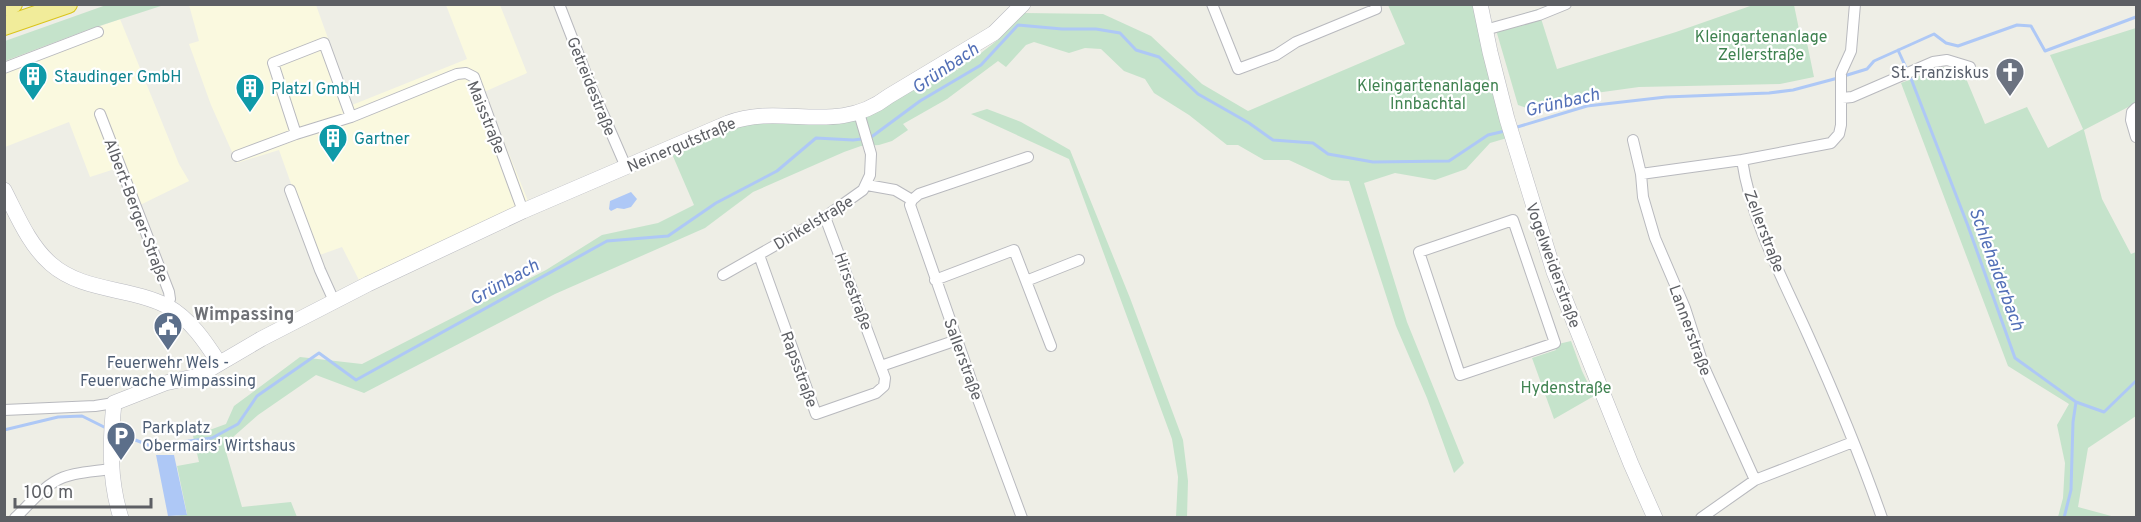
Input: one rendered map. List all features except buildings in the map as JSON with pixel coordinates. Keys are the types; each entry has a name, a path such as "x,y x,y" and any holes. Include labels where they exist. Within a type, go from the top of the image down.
{"highway":[{"path":"4,8 13,4"},
{"path":"4,26 68,4"}],"street":[{"name":"Getreidestraße","path":"559,4 626,167"},
{"name":"Neinergutstraße","path":"114,403 165,382 198,376 334,301 523,211 739,119 765,115 823,119 859,113 876,106 994,33 1023,4"},
{"path":"1212,4 1238,69 1276,55 1296,42 1376,9 1375,4"},
{"name":"Vogelweiderstraße","path":"1480,4 1510,129 1554,273 1655,518"},
{"path":"1485,30 1539,15 1566,4"},
{"path":"1641,174 1742,160 1831,143 1839,134 1841,125 1841,78 1851,51 1855,4"},
{"path":"4,68 98,32"},
{"path":"296,134 273,63 324,43 351,117"},
{"path":"1842,98 1852,97 1933,62 1947,60 1970,67"},
{"name":"Maisstraße","path":"237,156 351,117 457,74 466,73 474,77 523,211"},
{"path":"2136,108 2132,112 2131,120 2136,137"},
{"name":"Dinkelstraße","path":"723,275 825,217 855,197 867,184 871,164 869,144 859,113"},
{"name":"Albert-Berger-Straße","path":"100,114 169,292 170,298 166,306"},
{"name":"Lannerstraße","path":"1633,140 1641,174 1643,197 1655,238 1686,308 1704,367 1755,480"},
{"path":"867,184 895,190 912,200 919,194 1028,157"},
{"name":"Zellerstraße","path":"1742,160 1744,173 1768,246 1839,402 1882,518"},
{"path":"4,190 24,230 51,264 67,275 84,282 147,298 166,306 178,314 204,339 219,363"},
{"path":"290,190 334,301"},
{"name":"Sallerstraße","path":"912,200 911,211 1022,518"},
{"name":"Hirsestraße","path":"825,217 881,366 885,378 884,386"},
{"path":"1513,220 1533,279 1555,343 1460,375 1419,252 1513,220"},
{"path":"935,280 1014,250 1051,346"},
{"name":"Rapsstraße","path":"759,255 816,414 876,393 884,386"},
{"path":"1026,281 1079,260"},
{"path":"1533,279 1554,273"},
{"path":"881,366 957,340"},
{"path":"4,410 114,403 111,469 114,498 121,518"},
{"path":"1701,518 1755,480 1853,442"},
{"path":"15,518 55,481 69,476 111,469"}],"shaded area":[{"path":"189,5 316,5 352,105 467,59 446,5 500,5 527,73 484,92 528,201 359,280 342,247 317,256 279,150 237,163 211,105 189,44 199,41"},
{"path":"120,19 179,164 189,181 136,207 121,167 90,177 69,122 5,147 5,61"}],"green space":[{"path":"109,4 164,5 87,30 5,61 5,41"},
{"name":"Kleingartenanlagen Innbachtal","path":"1388,5 1475,5 1507,138 1490,143 1466,169 1435,180 1395,173 1364,183 1407,322 1464,463 1454,473 1427,398 1396,326 1349,181 1332,180 1289,160 1264,160 1238,145 1227,145 1189,115 1154,93 1145,79 1124,71 1101,49 1085,48 1069,53 1034,42 1026,45 1006,67 998,61 947,99 903,124 908,130 892,141 879,145 861,146 844,152 753,192 705,228 555,294 364,393 316,375 258,415 224,445 242,507 291,502 297,517 165,518 187,514 177,466 199,462 193,436 226,424 234,406 300,357 362,364 546,270 602,235 658,223 694,205 672,154 721,132 766,120 827,125 863,117 953,68 958,70 960,63 981,53 999,39 1023,13 1103,14 1151,36 1202,84 1248,111 1405,44"},
{"name":"Kleingartenanlage Zellerstraße","path":"1753,5 1794,5 1802,44 1807,43 1814,77 1780,84 1639,87 1581,95 1533,110 1518,105 1494,23 1538,9 1557,69"},
{"path":"2136,28 2136,103 2084,130 2102,199 2131,254 2136,252 2136,416 2088,448 2078,507 2115,517 2058,517 2063,498 2065,463 2057,425 2069,404 2008,366 1901,83 1943,67 1965,76 1985,124 2027,107 2048,148 2083,129 2050,55"},
{"path":"987,109 1021,122 1070,150 1130,298 1183,440 1188,481 1187,517 1176,517 1178,477 1172,439 1069,159 971,114"},
{"name":"Hydenstraße","path":"1571,341 1594,396 1554,419 1532,358 1556,350 1554,345"}],"water":[{"path":"631,192 637,199 631,207 611,211 609,209 610,201"},
{"path":"156,455 174,455 187,515 168,516"}],"waterway":[{"name":"Grünbach","path":"1844,76 1867,69 1874,61 1934,34 1946,43 1958,46 2017,25 2031,26 2045,51 2136,17"},
{"name":"Grünbach","path":"117,433 151,446 212,438 238,424 257,396 319,353 356,380 607,241 668,236 716,203 777,171 816,138 853,140 870,138 920,101 981,65 1018,25 1096,29 1120,33 1136,50 1159,57 1198,94 1249,123 1273,140 1313,143 1328,154 1373,162 1449,161 1488,135 1505,131"},
{"name":"Schlehaiderbach","path":"1898,50 1907,70"},
{"name":"Schlehaiderbach","path":"1910,76 1968,226 2015,358 2076,402 2104,412 2136,381"},
{"name":"Grünbach","path":"1514,128 1587,106 1666,97 1769,93 1793,90 1838,78"},
{"path":"2064,518 2071,490 2073,422 2076,402"},
{"name":"Grünbach","path":"4,430 58,417 82,416 108,429"}],"place":[{"name":"St. Franziskus","path":"2010,98"},
{"name":"Staudinger GmbH","path":"33,102"},
{"name":"Platzl GmbH","path":"250,114"},
{"name":"Gartner","path":"333,164"},
{"name":"Feuerwehr Wels - Feuerwache Wimpassing","path":"168,352"},
{"name":"Parkplatz Obermairs' Wirtshaus","path":"121,462"}],"district":[{"name":"Wimpassing","path":"244,314"}]}
